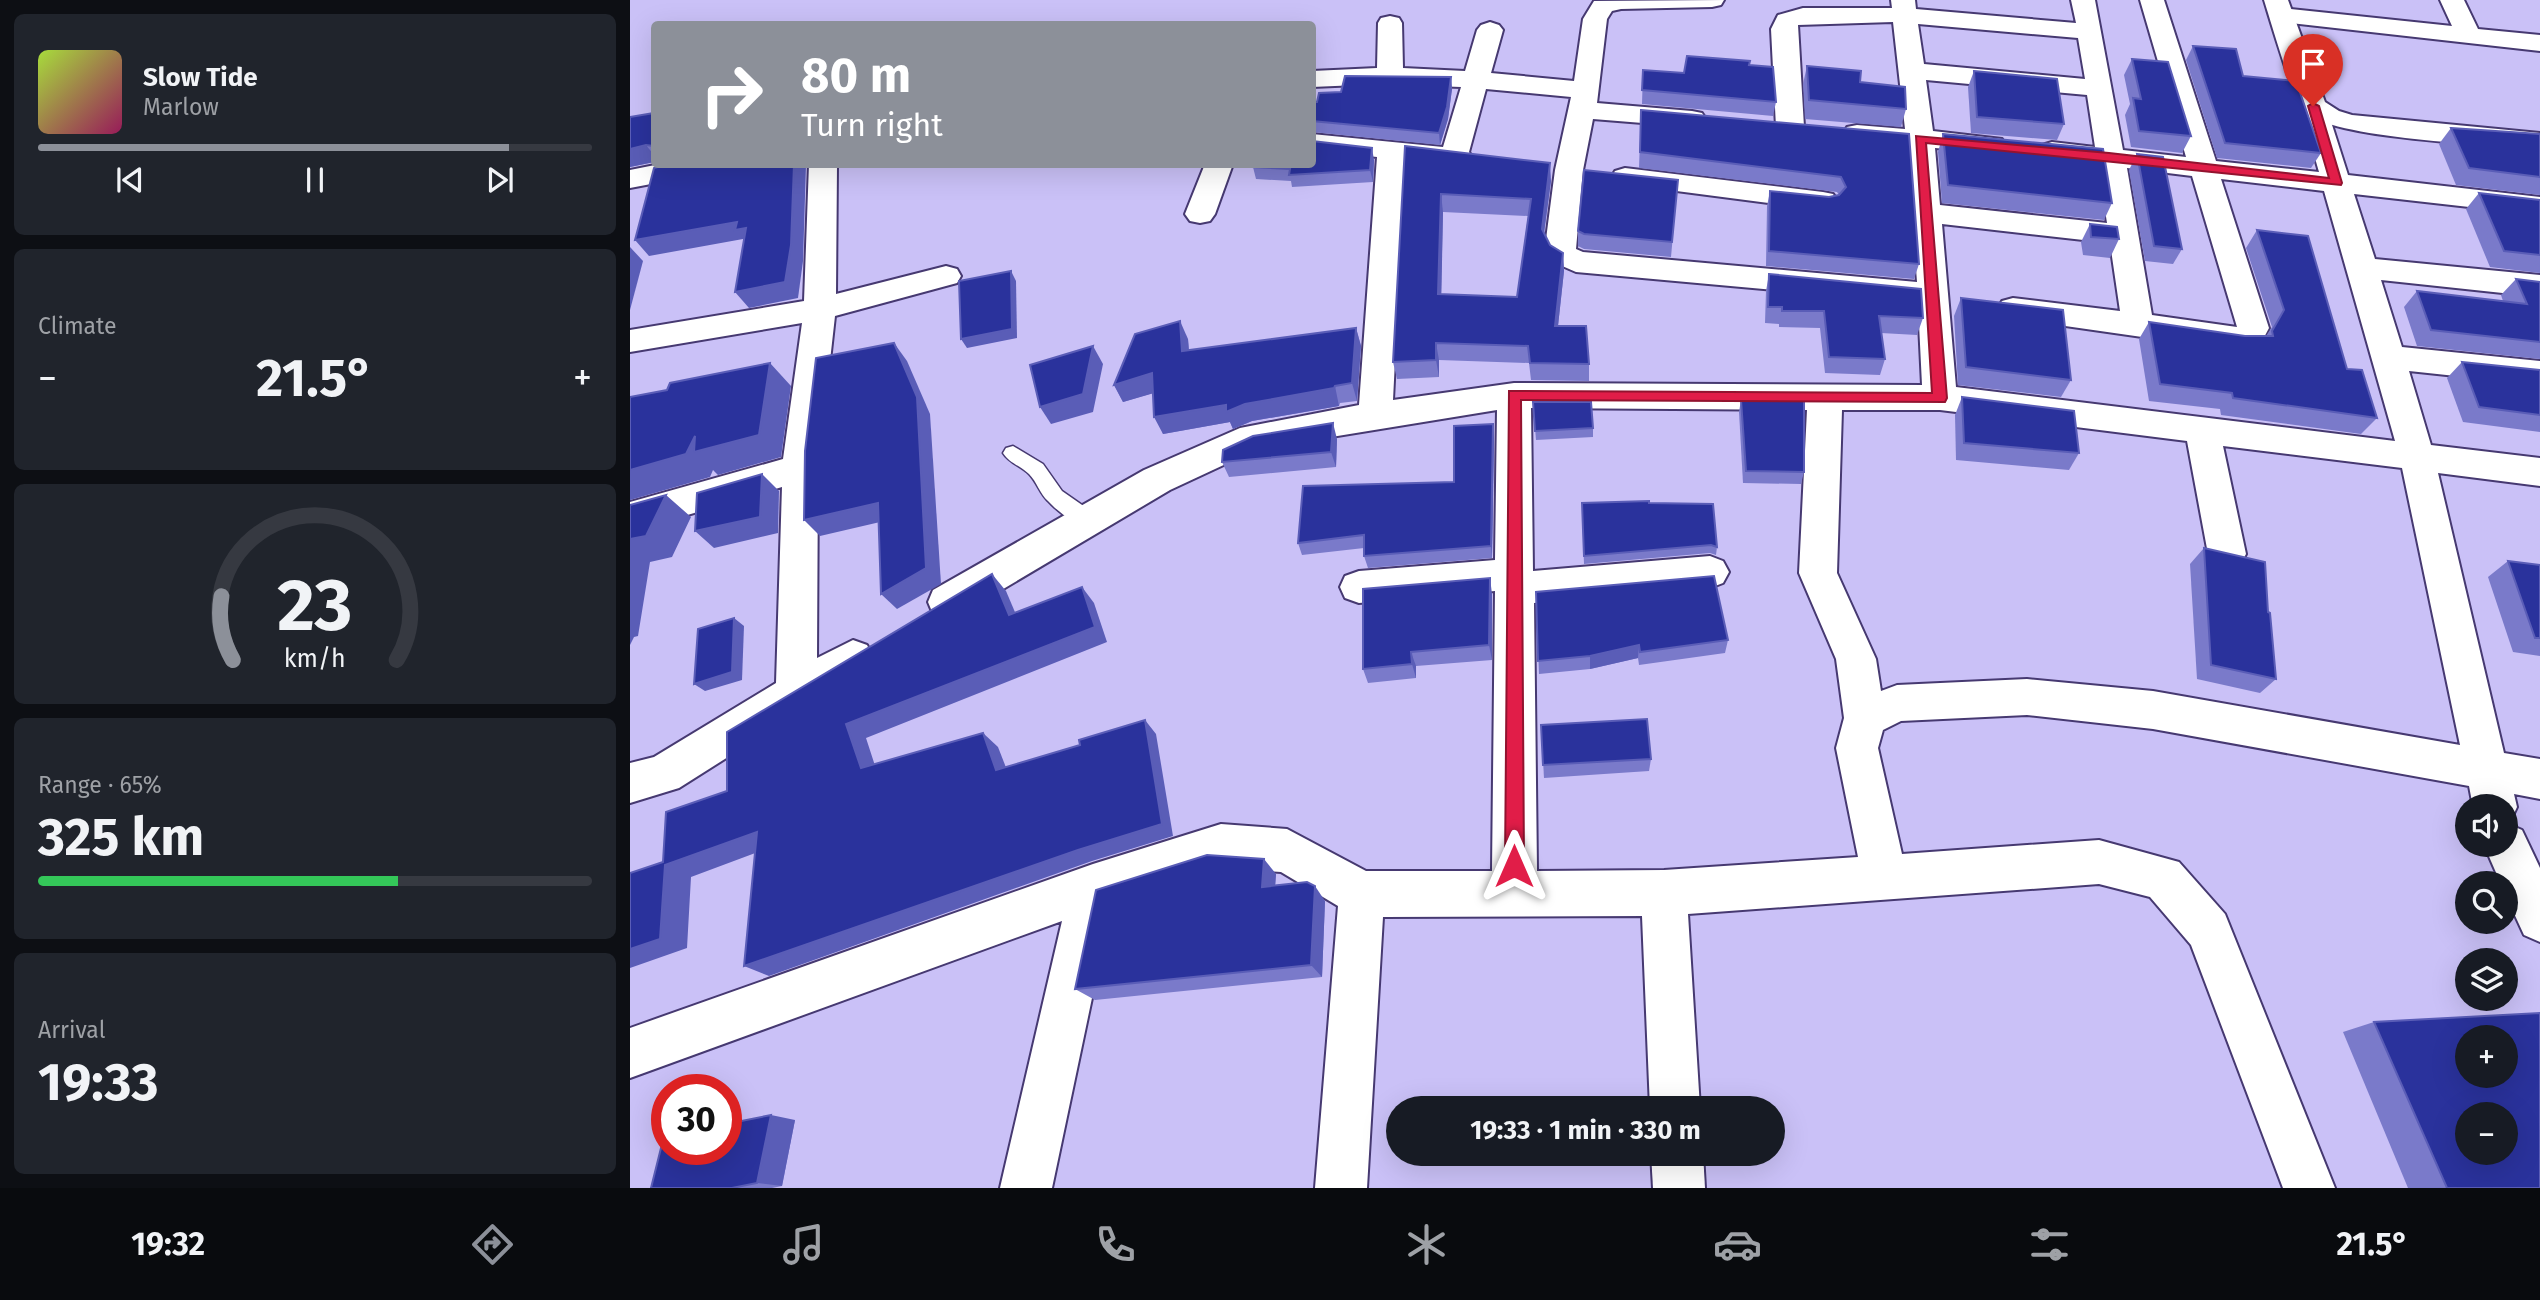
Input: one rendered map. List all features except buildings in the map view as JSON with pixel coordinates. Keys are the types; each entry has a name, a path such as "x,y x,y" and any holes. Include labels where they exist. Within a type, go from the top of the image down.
{"street":[{"path":"1712,0 1621,2 1603,6 1595,19 1584,100 1556,168 1560,247 1564,255 1576,262 1954,301 2233,339 2249,337 2253,328 2152,0"},
{"path":"2083,0 2138,324"},
{"path":"2452,0 2469,36"},
{"path":"2090,32 1903,8 1803,15 1787,20 1784,29 1799,128 2109,156 2540,206"},
{"path":"1903,8 1920,139 1926,214 1954,301 1940,398"},
{"path":"2491,788 2417,458 2313,106 2279,8 2469,36 2540,43"},
{"path":"1390,23 1390,77"},
{"path":"1316,142 1467,158 1475,80 1490,30"},
{"path":"1911,71 2099,88"},
{"path":"1316,79 1344,76 1475,80 1721,121"},
{"path":"2313,106 2329,117 2351,123 2540,141"},
{"path":"1375,415 1392,150"},
{"path":"630,179 688,168"},
{"path":"796,691 800,468 820,309 823,168"},
{"path":"1199,214 1217,168"},
{"path":"1556,168 1825,201"},
{"path":"1926,214 2123,235"},
{"path":"2361,268 2540,286"},
{"path":"630,341 820,309 946,276"},
{"path":"2389,357 2540,373"},
{"path":"1514,395 1515,893"},
{"path":"925,615 1157,480 1252,437 1375,415 1514,395 1940,398 2540,472"},
{"path":"1825,397 1818,573 1856,659 1865,718 1857,748 1885,877"},
{"path":"2202,431 2227,554"},
{"path":"630,517 800,468"},
{"path":"1359,587 1710,572"},
{"path":"630,783 664,774 878,643"},
{"path":"1865,718 1897,703 2027,697 2153,710 2491,788 2540,779"},
{"path":"630,1053 1093,887 1221,846 1287,851 1362,894 1664,893 2099,862 2164,878 2209,930 2309,1188"},
{"path":"2512,857 2540,919"},
{"path":"1026,1188 1093,887"},
{"path":"1664,893 1674,1096"},
{"path":"1341,1188 1362,894"},
{"path":"1678,1166 1679,1188"}],"lane":[{"path":"1013,453 1036,469 1055,496 1088,520"}],"route":[{"path":"1514,866 1514,395 1940,398 1920,139 2109,156 2336,183 2313,106"}]}
